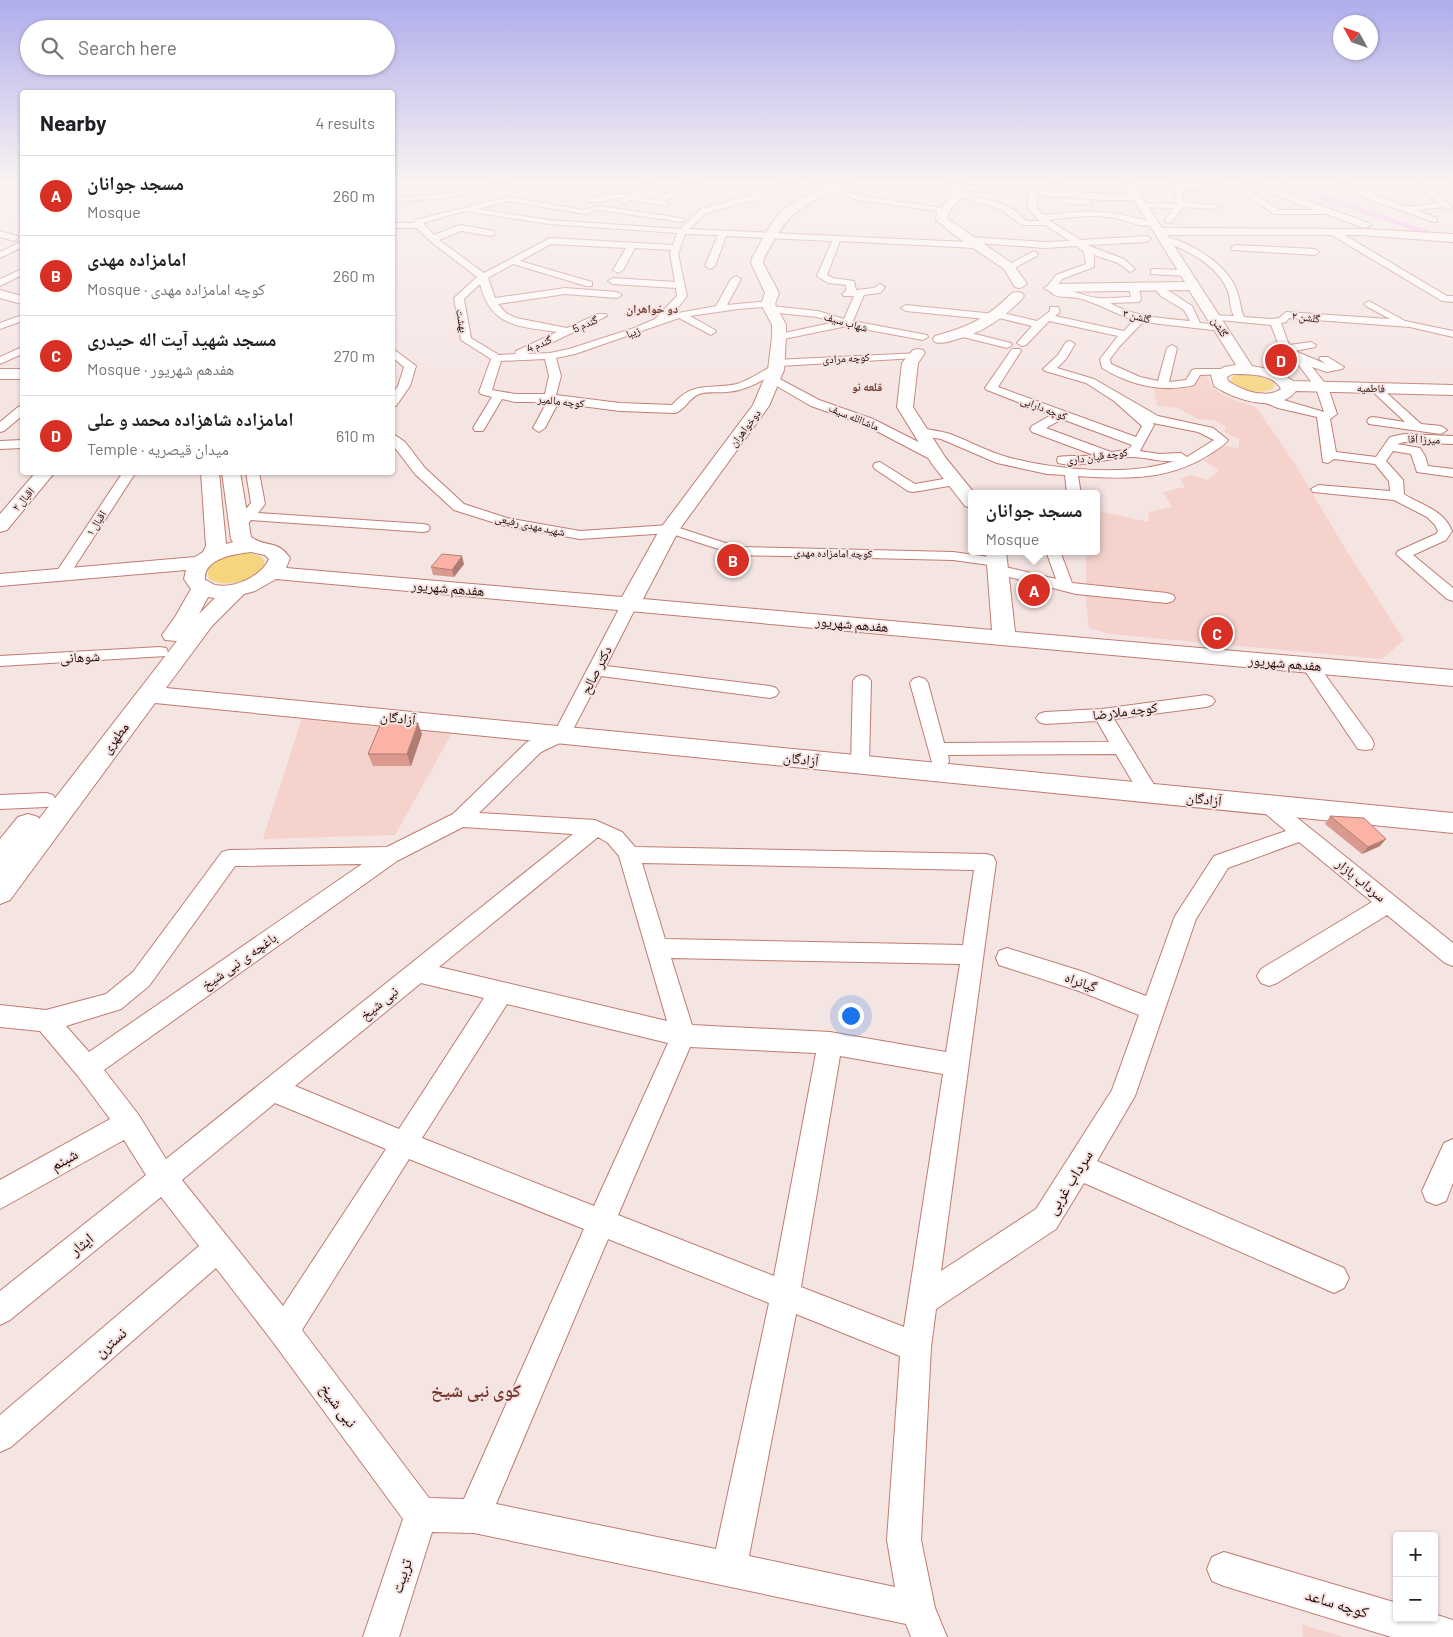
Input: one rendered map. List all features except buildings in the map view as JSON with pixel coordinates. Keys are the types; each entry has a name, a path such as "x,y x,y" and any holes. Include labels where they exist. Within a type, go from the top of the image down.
{"street":[{"path":"460,259 483,277 486,296 507,320 567,332"},
{"path":"483,277 515,259"},
{"path":"618,270 624,259"},
{"path":"658,321 682,296 675,259"},
{"path":"710,266 713,259"},
{"name":"دوخواهران","path":"629,605 670,529 762,406 774,370 779,325 775,315 768,306 772,293 757,264 758,259"},
{"path":"779,336 847,323 856,294 851,284 831,281 822,276 831,259"},
{"path":"963,334 1015,346 1054,312 1040,290 997,259"},
{"path":"1008,267 1023,259"},
{"path":"940,339 942,343 930,353 917,354 909,348 918,339 923,337 940,339 963,334 983,326 1040,290 1091,265 1088,259"},
{"path":"1117,259 1130,269"},
{"name":"گلشن","path":"1178,259 1247,370"},
{"path":"1203,259 1227,281 1233,293 1234,306 1240,318"},
{"path":"1379,259 1445,299 1453,299"},
{"path":"512,261 592,285"},
{"path":"1040,290 1051,269"},
{"path":"1154,272 1185,272"},
{"path":"0,283 20,273"},
{"name":"بهشت","path":"483,277 458,298 466,340 497,358"},
{"path":"720,308 736,279"},
{"path":"614,282 680,285"},
{"path":"493,306 565,291 615,298 627,282"},
{"path":"1040,290 1194,286"},
{"path":"836,294 878,291 880,287"},
{"path":"1093,300 1136,300 1134,287"},
{"path":"1158,287 1164,294 1188,308 1197,326"},
{"name":"گلشن ۳","path":"1040,290 1077,295 1142,319 1221,328"},
{"path":"0,294 20,299"},
{"path":"493,306 550,303"},
{"path":"1370,304 1402,322 1453,334"},
{"name":"زیبا","path":"497,358 550,356 571,352 614,339 658,321 680,315 720,308 768,306"},
{"name":"شهاب سیف","path":"768,306 818,314 861,327 923,337"},
{"path":"906,308 1044,321 1125,334"},
{"name":"گلشن ۲","path":"1213,316 1275,321 1282,320 1286,314 1338,320 1402,322"},
{"path":"680,315 711,332"},
{"name":"گندم 5","path":"567,332 602,316"},
{"path":"0,326 20,319"},
{"path":"1142,319 1125,334 1105,359 1106,366 1128,377 1162,386 1190,383 1196,372 1201,371 1247,370 1278,377 1288,386 1289,390 1280,396 1260,397 1240,394 1225,387 1218,379 1223,372"},
{"path":"1275,321 1285,349 1298,358 1327,368 1338,367 1324,359"},
{"name":"گندم 4","path":"511,357 567,332"},
{"name":"کوچه قپان داری","path":"1002,460 1078,460 1108,456 1135,448 1148,425 1118,399 1090,381 1049,369 1062,357 1070,344"},
{"path":"1285,349 1311,345"},
{"name":"کوچه دارابی","path":"1015,346 990,388 1061,414 1135,448"},
{"path":"1162,386 1172,348"},
{"path":"0,361 20,351"},
{"path":"395,354 410,366 404,386 395,399"},
{"path":"917,354 910,363 905,407 935,456 968,498"},
{"name":"کوچه مرادی","path":"774,370 830,358 917,354"},
{"path":"539,428 552,398 556,376 550,356"},
{"path":"479,428 499,394 485,392 497,358"},
{"path":"1298,358 1322,387 1332,414 1323,416 1329,457 1379,461 1396,480 1397,496"},
{"name":"کوچه مالمیر","path":"499,394 515,398 552,398 620,407 675,409 683,398 700,389 736,387 774,370"},
{"name":"ماشاالله سیف","path":"774,370 815,402 869,422 935,456"},
{"path":"0,374 20,374"},
{"name":"فاطمیه","path":"1288,386 1453,390"},
{"path":"1375,388 1416,425"},
{"path":"1260,397 1282,405 1326,416"},
{"path":"920,432 944,436 1002,460 1047,470 1114,474 1156,472 1197,456 1222,440 1216,434 1205,429 1158,421 1130,402 1118,399"},
{"path":"0,428 20,412"},
{"path":"1061,414 1036,429 1108,456"},
{"path":"1373,421 1416,425 1442,430 1453,439"},
{"name":"میرزا آقا","path":"1392,443 1404,438 1453,439"},
{"name":"شهید مهدی رفیعی","path":"395,440 420,471 459,507 505,522 580,535 670,529"},
{"path":"1379,461 1392,443 1416,451 1422,468 1453,473"},
{"path":"0,445 20,444"},
{"path":"1135,448 1159,458 1197,456"},
{"path":"880,466 913,488 955,481"},
{"path":"1071,472 1073,490"},
{"name":"اقبال ۲","path":"0,526 43,475"},
{"name":"اقبال ۱","path":"63,574 128,475"},
{"path":"0,580 206,559 235,548 251,546 269,549 276,553 279,559 278,566 273,573 253,585 236,590 213,591 202,588 196,583 194,577 196,570 206,559 216,546 210,475"},
{"path":"232,475 243,520 242,539 251,546"},
{"path":"243,520 258,504 253,475"},
{"path":"1318,488 1397,496 1432,515 1443,524 1444,531 1441,537 1403,554 1453,596"},
{"path":"243,520 423,528"},
{"name":"کوچه امامزاده مهدی","path":"670,529 737,551 954,556 998,561 1066,587 1167,598"},
{"path":"1055,555 1066,587"},
{"path":"998,561 1004,638"},
{"name":"هفدهم شهریور","path":"273,573 1442,677"},
{"name":"مطهری","path":"0,859 185,619 202,588"},
{"name":"مطهری","path":"0,892 204,621 236,590"},
{"name":"دکتر صالح","path":"562,735 629,605"},
{"name":"شوهانی","path":"0,661 160,652"},
{"path":"1309,665 1365,744"},
{"path":"596,670 770,692"},
{"path":"860,764 862,681"},
{"path":"919,683 940,761 1122,748"},
{"name":"آزادگان","path":"149,694 860,764 940,761 1148,793 1453,823"},
{"name":"کوچه ملارضا","path":"1044,718 1102,715 1206,701"},
{"path":"1102,715 1148,793"},
{"path":"460,818 534,746 562,735"},
{"path":"0,802 46,800"},
{"name":"سرداب بازار","path":"1268,805 1453,956"},
{"path":"460,818 595,828 608,832 621,841 630,855 683,1036 474,1516"},
{"name":"باغچه ی نبی شیخ","path":"87,1068 390,855 460,818"},
{"name":"نبی شیخ","path":"163,1178 595,828"},
{"name":"سرداب غربی","path":"922,1300 1046,1219 1122,1096 1186,916 1222,862 1302,833"},
{"path":"0,1016 46,1021 113,1002 141,979 229,858 390,855"},
{"path":"421,1515 474,1516 729,1569 923,1623 904,1540 916,1347 986,862 630,855"},
{"path":"1269,976 1388,903"},
{"path":"657,948 973,954"},
{"name":"گیانراه","path":"1008,958 1084,982 1152,1010"},
{"path":"417,972 683,1036 830,1043 956,1065"},
{"path":"284,1331 501,993"},
{"name":"نبی شیخ","path":"46,1021 87,1068 129,1123 163,1178 220,1247 421,1515"},
{"path":"729,1569 785,1295 830,1043"},
{"path":"272,1089 404,1144 916,1347"},
{"name":"شبنم","path":"0,1194 129,1123"},
{"path":"1436,1190 1453,1152"},
{"path":"1078,1167 1334,1278"},
{"name":"ایثار","path":"0,1310 163,1178"},
{"name":"نسترن","path":"0,1436 220,1247"},
{"name":"تربیت","path":"381,1637 421,1515"},
{"name":"کوچه ساعد","path":"1224,1569 1450,1637"}],"shaded area":[{"path":"1201,372 1206,373 1211,386 1220,393 1239,402 1256,407 1295,464 1343,545 1404,640 1382,659 1110,634 1089,628 1086,601 1086,555 1100,555 1100,514 1102,512 1149,522 1148,512 1172,507 1163,492 1185,487 1180,478 1190,475 1208,480 1219,470 1204,461 1223,446 1239,448 1239,439 1224,432 1226,427 1214,420 1198,419 1178,408 1157,406 1153,385 1172,388 1194,384"},
{"path":"1238,374 1261,376 1273,383 1274,388 1257,392 1239,388 1230,381 1233,376"},
{"path":"246,553 259,556 264,561 263,567 256,574 234,583 221,583 209,579 208,573 214,563 227,557"},
{"path":"302,718 452,733 395,835 263,839"},
{"path":"1302,1625 1344,1637 1303,1637"}],"place":[{"name":"امامزاده شاهزاده محمد و علی","path":"1281,360"},
{"name":"امامزاده مهدی","path":"733,560"},
{"name":"مسجد جوانان","path":"1034,590"},
{"name":"مسجد شهید آیت اله حیدری","path":"1217,633"}],"district":[{"name":"دو خواهران","path":"652,309"},
{"name":"قلعه نو","path":"867,387"},
{"name":"کوی نبی شیخ","path":"476,1391"}]}
